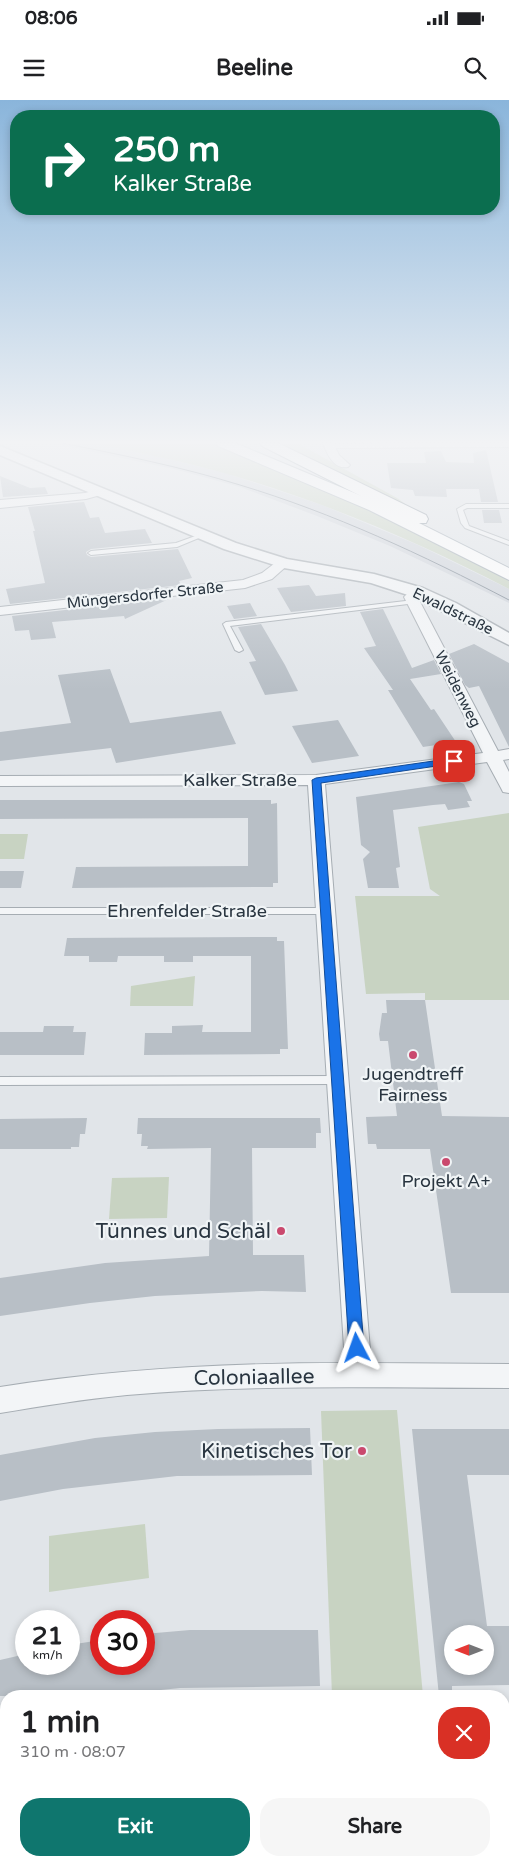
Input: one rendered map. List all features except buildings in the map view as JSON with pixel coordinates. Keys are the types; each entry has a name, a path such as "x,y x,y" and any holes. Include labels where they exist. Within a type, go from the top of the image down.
{"main road":[{"path":"411,525 509,575"},
{"path":"433,525 509,563"}],"street":[{"name":"Ewaldstraße","path":"179,525 230,546 284,563 374,579 416,597 450,607 509,640"},
{"name":"Müngersdorfer Straße","path":"0,611 245,584 267,576 284,563"},
{"name":"Weidenweg","path":"416,597 509,788"},
{"name":"Kalker Straße","path":"0,781 316,780 509,754"},
{"path":"316,780 359,1376"},
{"name":"Coloniaallee","path":"0,1400 53,1391 195,1377 509,1376"}],"lane":[{"path":"466,525 509,543"},
{"path":"91,553 177,545 202,535"},
{"path":"239,650 226,624 416,597"},
{"name":"Ehrenfelder Straße","path":"0,911 326,911"},
{"path":"0,1082 338,1080"}],"shaded area":[{"path":"340,525 371,525 418,545 509,589 509,603 390,546"}],"green space":[{"path":"373,525 401,525 463,555 509,581 509,589 440,555"},
{"path":"509,813 509,1000 425,1000 425,993 366,994 355,896 440,896 430,889 418,827"},
{"path":"0,834 28,834 24,859 0,859"},
{"path":"195,976 193,1006 130,1006 131,986"},
{"path":"169,1177 167,1218 109,1219 112,1178"},
{"path":"397,1410 422,1690 332,1690 321,1411"},
{"path":"145,1524 149,1578 49,1592 49,1536"}],"tram line":[{"path":"351,525 444,567 509,600"}],"place":[{"name":"Jugendtreff Fairness","path":"413,1055"},
{"name":"Projekt A+","path":"446,1162"},
{"name":"Tünnes und Schäl","path":"281,1231"},
{"name":"Kinetisches Tor","path":"362,1451"}],"route":[{"path":"357,1348 316,780 454,761"}]}
